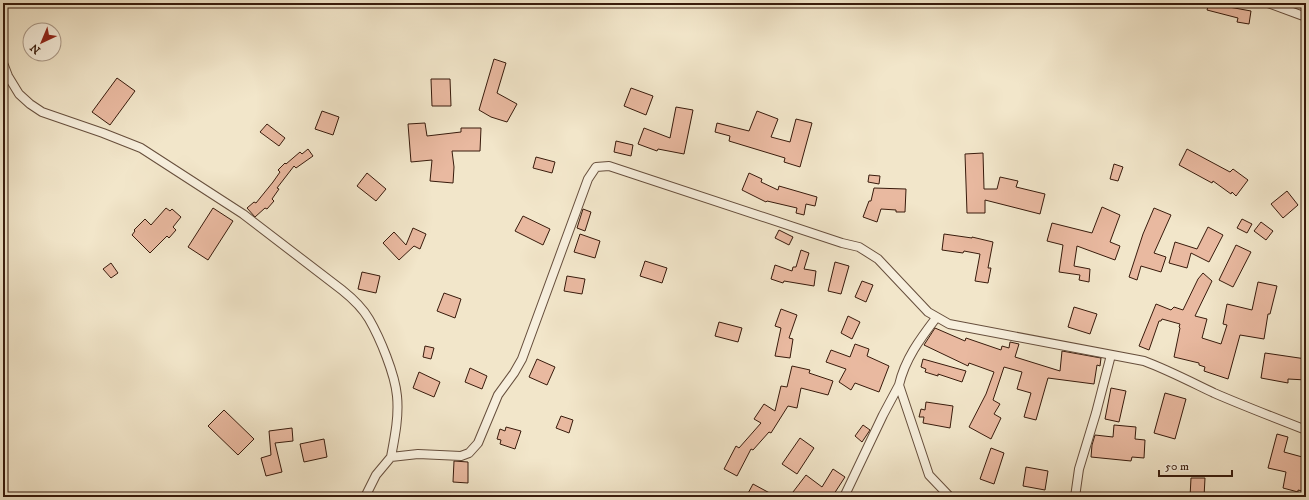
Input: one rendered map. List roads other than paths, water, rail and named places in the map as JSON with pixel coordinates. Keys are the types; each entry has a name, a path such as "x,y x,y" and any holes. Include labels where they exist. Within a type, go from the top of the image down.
{"street":[{"path":"1268,3 1306,16"},
{"path":"3,63 8,76 19,94 30,104 42,112 141,148 243,214 357,303 369,318 391,370 397,394 398,413 391,456 376,475 365,497"},
{"path":"391,456 418,454 461,456 469,453 478,443 498,395 522,359 588,179 596,167 609,166 842,243 859,247 878,259 928,312 948,324 1144,361 1162,367 1218,395 1306,430"},
{"path":"844,497 882,415 899,385 903,370 918,341 936,318"},
{"path":"1075,497 1079,469 1096,413 1111,354"},
{"path":"899,385 929,475 950,497"}]}
